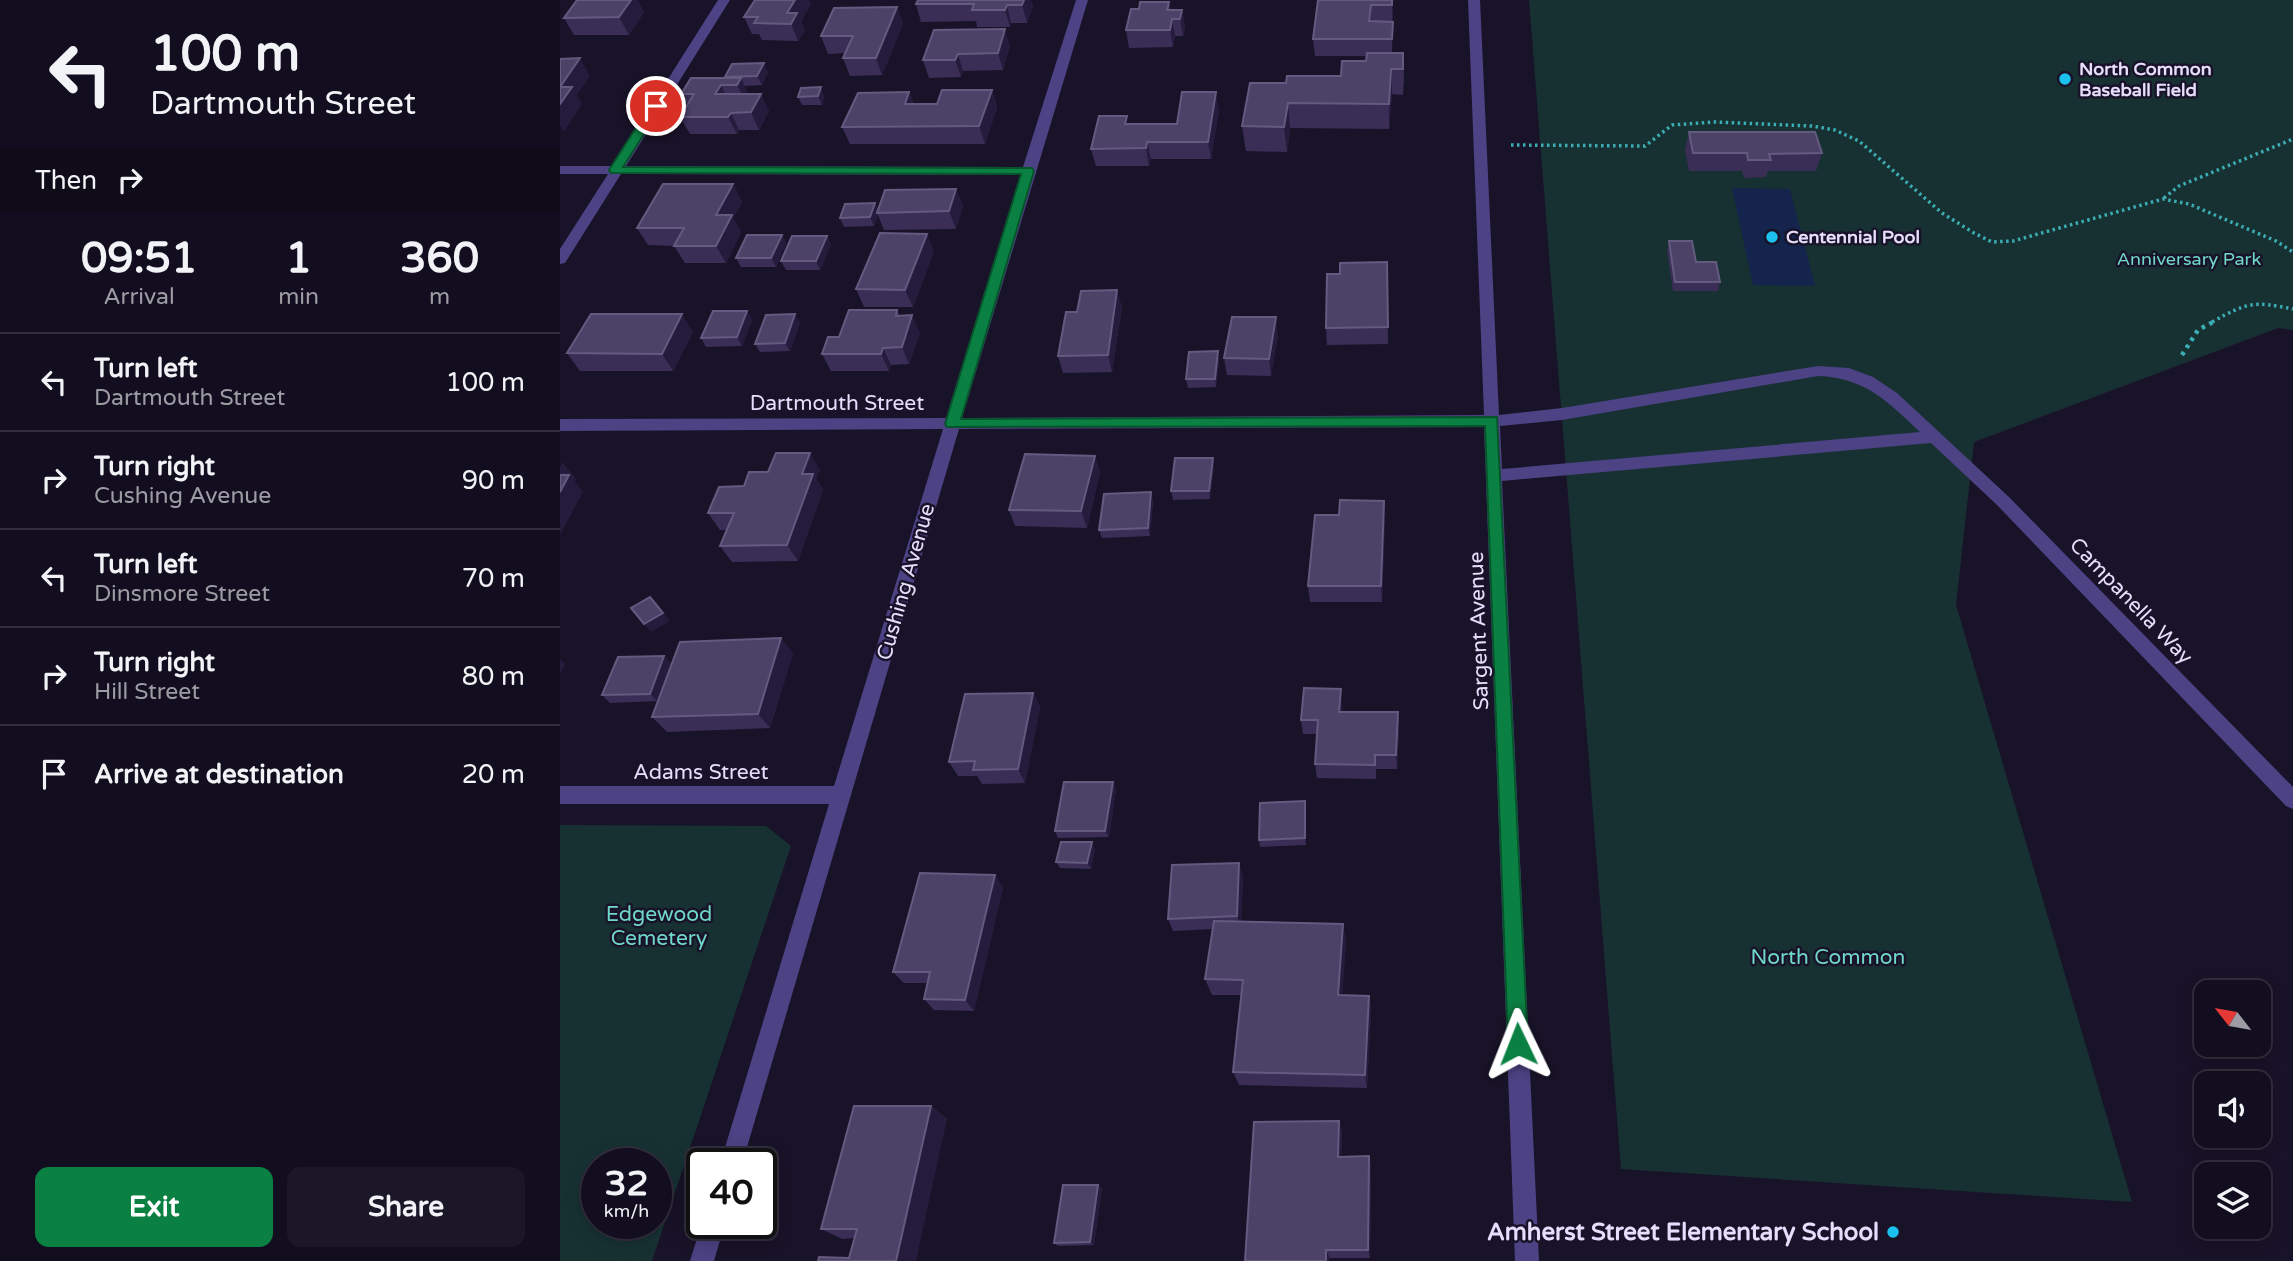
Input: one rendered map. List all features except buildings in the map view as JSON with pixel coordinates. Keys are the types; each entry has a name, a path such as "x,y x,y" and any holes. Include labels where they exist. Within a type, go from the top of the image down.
{"street":[{"path":"560,260 724,0"},
{"name":"Cushing Avenue","path":"736,1148 1028,171 1082,0"},
{"name":"Sargent Avenue","path":"1474,0 1527,1261"},
{"path":"560,170 1028,171"},
{"name":"Campanella Way","path":"1492,421 1562,414 1818,371 1844,372 1868,381 1892,397 2003,501 2293,800"},
{"name":"Dartmouth Street","path":"560,425 1492,421"},
{"path":"1496,476 1932,437"},
{"name":"Adams Street","path":"560,795 843,795"},
{"path":"702,1261 708,1239"}],"path":[{"path":"1482,145 1645,146 1672,125 1714,122 1812,126 1835,130 1859,141 1942,214 1992,242 2013,241 2163,199 2179,186 2293,139"},
{"path":"2163,199 2189,204 2240,225 2293,252"},
{"path":"2182,355 2198,330 2234,310 2260,302 2293,309"}],"green space":[{"name":"North Common","path":"1529,0 2293,0 2293,330 2278,328 1974,442 1956,605 2132,1202 1621,1169"},
{"name":"Edgewood Cemetery","path":"560,825 766,826 791,846 690,1148 686,1148 686,1159 672,1201 672,1148 581,1148 581,1239 659,1239 652,1261 560,1261"}],"water":[{"name":"Centennial Pool","path":"1732,188 1790,189 1815,286 1753,285"}],"place":[{"name":"North Common Baseball Field","path":"2065,79"},
{"name":"Centennial Pool","path":"1772,237"},
{"name":"Amherst Street Elementary School","path":"1893,1232"}],"route":[{"path":"656,106 615,170 1028,171 952,424 1492,421 1518,1044"}],"park label":[{"name":"Anniversary Park","path":"2189,259"}]}
